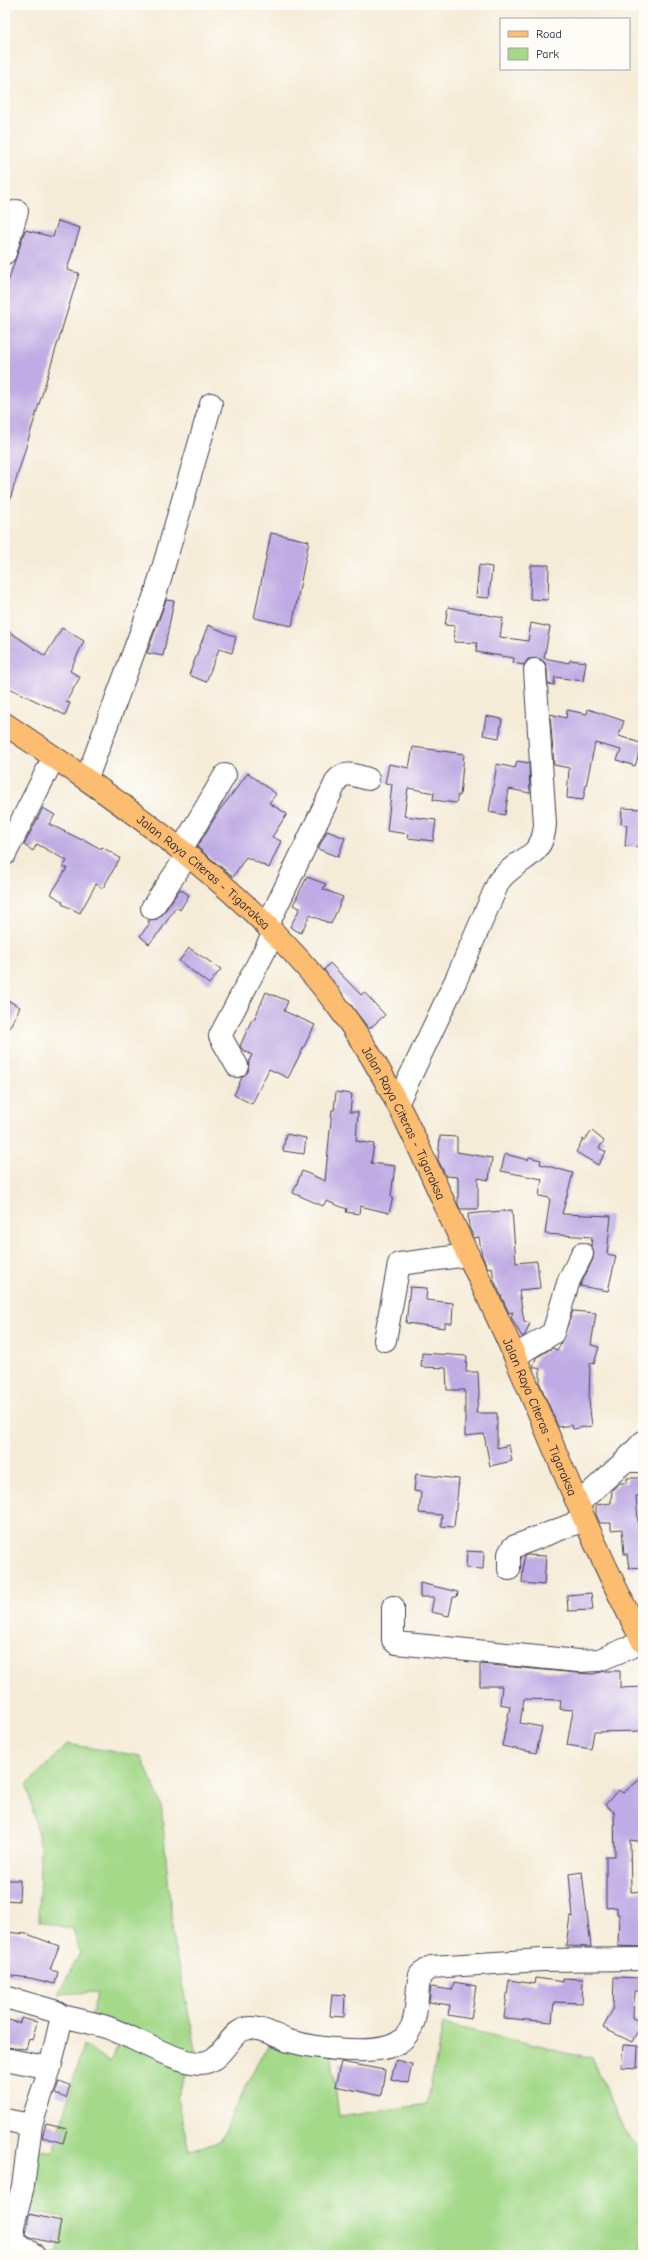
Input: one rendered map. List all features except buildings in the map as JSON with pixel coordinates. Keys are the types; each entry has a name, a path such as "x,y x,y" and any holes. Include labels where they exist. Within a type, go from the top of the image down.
{"main road":[{"name":"Jalan Raya Citeras - Tigaraksa","path":"5,724 87,778 184,853 270,930 343,1014 398,1102 515,1356 581,1512 643,1642"}],"street":[{"path":"5,253 17,211"},
{"path":"87,778 156,592 211,404"},
{"path":"398,1102 456,980 499,881 505,873 536,851 543,840 545,824 535,670"},
{"path":"5,854 54,757"},
{"path":"237,1066 220,1036 270,930 337,780 344,774 350,774 368,779"},
{"path":"152,908 184,853 225,775"},
{"path":"386,1340 399,1264 468,1254"},
{"path":"515,1356 553,1333 568,1280 582,1254"},
{"path":"509,1569 508,1554 513,1547 581,1512 634,1461 643,1442"},
{"path":"393,1607 393,1640 396,1643 578,1661 599,1660 643,1642"},
{"path":"5,1997 54,2011 62,2016 109,2028 167,2053 200,2063 211,2061 219,2056 238,2032 243,2029 252,2028 315,2047 358,2050 381,2048 399,2043 406,2037 413,2024 420,1975 431,1967 542,1960 643,1959"},
{"path":"34,2255 19,2246 13,2240 13,2226 23,2186 31,2125 50,2068 62,2016"},
{"path":"5,2059 50,2068"},
{"path":"5,2120 31,2125"}],"green space":[{"path":"67,1744 141,1756 161,1803 174,1946 196,2048 177,2099 189,2150 220,2142 257,2063 274,2039 330,2041 339,2117 427,2104 443,2024 592,2058 627,2137 643,2152 643,2255 49,2255 58,2251 63,2217 19,2209 31,2148 53,2152 83,2045 110,2062 125,2033 91,2016 98,1992 58,1994 80,1953 73,1929 39,1921 40,1844 27,1785"}]}
